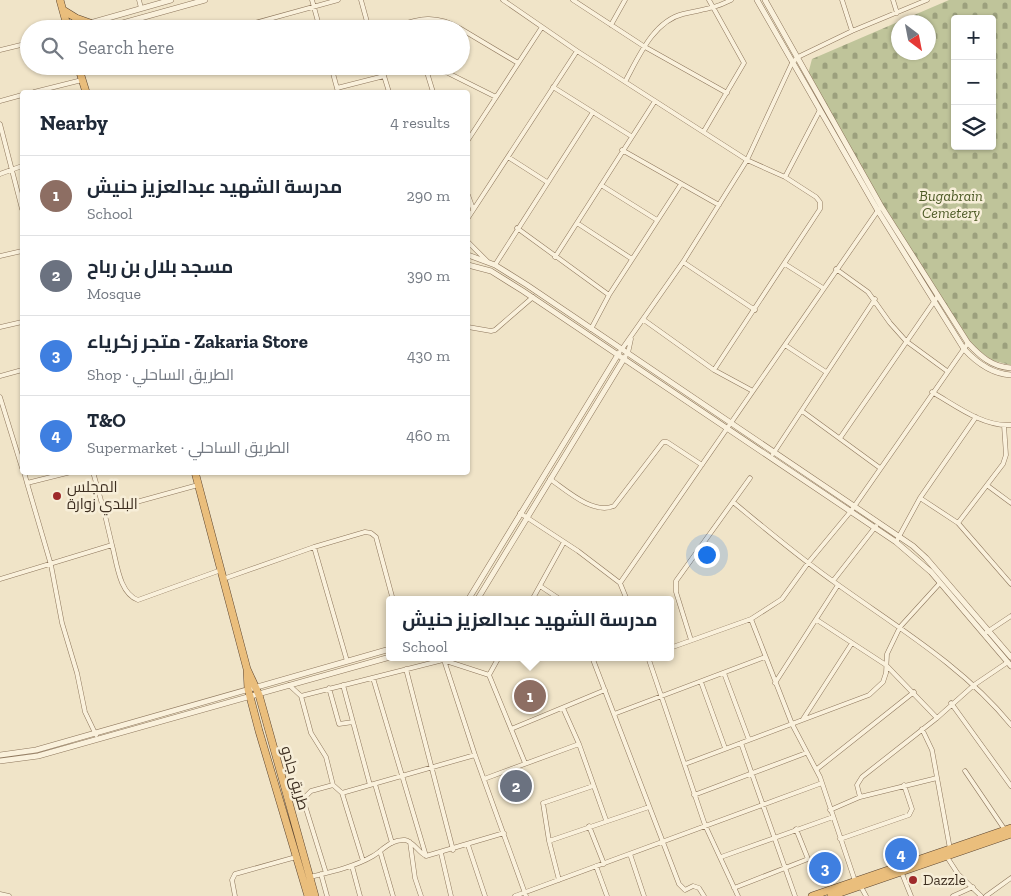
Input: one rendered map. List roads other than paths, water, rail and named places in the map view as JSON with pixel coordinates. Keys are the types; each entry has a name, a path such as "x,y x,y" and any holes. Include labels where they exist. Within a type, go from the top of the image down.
{"highway":[{"path":"60,0 66,20"},
{"path":"63,10 82,20"},
{"path":"81,75 85,90"},
{"name":"طريق جادو","path":"196,475 252,688 250,698 308,896"},
{"name":"طريق جادو","path":"252,688 259,695 315,896"},
{"path":"831,896 858,883 950,849 1009,831"},
{"path":"812,896 947,857 1009,831"}],"street":[{"path":"139,0 142,8"},
{"path":"100,20 171,0"},
{"path":"133,20 205,0"},
{"path":"312,0 318,20"},
{"path":"265,20 338,0"},
{"path":"361,0 367,20"},
{"path":"502,0 577,51 626,80 655,101 748,160 786,177 816,197 820,202 820,209 714,370"},
{"path":"573,0 645,47 727,93"},
{"path":"611,25 625,0"},
{"path":"704,131 744,63 709,0"},
{"path":"626,80 645,47 661,25 671,18 714,9 731,0"},
{"path":"757,0 792,63 964,349 982,365 993,371 1011,374"},
{"path":"765,0 880,208 968,343 985,359 995,365 1011,368"},
{"path":"842,0 852,31"},
{"path":"894,0 897,13"},
{"path":"470,596 618,355 683,262 748,160 792,63 798,57 852,31 927,0"},
{"path":"423,20 435,18 444,20"},
{"path":"470,137 542,27"},
{"path":"470,34 518,63"},
{"path":"0,50 20,45"},
{"path":"470,214 577,51"},
{"path":"334,75 338,90 384,76 388,90"},
{"path":"428,75 432,90"},
{"path":"453,75 496,96"},
{"path":"42,90 82,80"},
{"path":"553,87 630,136"},
{"path":"0,101 20,96"},
{"path":"555,257 630,136 655,101"},
{"path":"786,177 820,110"},
{"path":"495,265 592,112"},
{"path":"0,124 20,202"},
{"path":"622,150 719,205"},
{"path":"508,157 547,182"},
{"path":"0,174 20,167"},
{"path":"590,329 609,295 680,184"},
{"path":"600,185 657,220"},
{"path":"470,201 473,209"},
{"path":"620,582 732,423 751,390 785,345 880,208"},
{"path":"577,223 632,258"},
{"path":"517,228 609,295"},
{"path":"470,244 487,261"},
{"path":"0,256 20,251"},
{"path":"470,256 495,265 732,423 773,455"},
{"path":"683,262 755,310"},
{"path":"785,264 823,288"},
{"path":"470,266 491,271 532,297 926,558 989,630 1010,662"},
{"path":"836,269 875,299 890,323 906,342 947,371"},
{"path":"840,438 938,296"},
{"path":"470,328 496,330 532,297"},
{"path":"773,455 875,299"},
{"path":"644,320 714,370 751,390"},
{"path":"0,327 20,322"},
{"path":"479,596 628,353 631,339"},
{"path":"674,647 751,619 782,599 808,563 852,509 968,343"},
{"path":"785,345 826,372"},
{"path":"0,376 20,371"},
{"path":"932,392 976,417 1004,425 1011,425"},
{"path":"0,397 20,462"},
{"path":"802,411 880,468"},
{"path":"898,540 920,498 976,417"},
{"path":"958,523 1003,464 1006,455 1004,425"},
{"path":"550,480 585,502 609,508 614,506 663,442 667,442 702,465"},
{"path":"25,475 51,565 62,623 77,673 85,712 98,740"},
{"path":"27,483 59,475"},
{"path":"94,475 125,589 132,598 138,600 221,570"},
{"path":"692,640 676,592 676,581 750,478"},
{"path":"104,511 198,485"},
{"path":"988,486 1010,501"},
{"path":"920,498 958,523 1011,584"},
{"path":"733,502 808,563 900,627 974,685 1011,725"},
{"path":"520,513 620,582 625,596"},
{"path":"833,581 877,526"},
{"path":"223,579 314,547 365,532 372,533 376,537 392,596"},
{"path":"898,540 920,561 1010,662"},
{"path":"534,596 564,542"},
{"path":"0,579 112,546"},
{"path":"314,547 347,662"},
{"path":"685,764 869,695 883,682 889,648 900,627 940,583"},
{"path":"776,683 838,585"},
{"path":"540,586 555,596"},
{"path":"984,635 1011,616"},
{"path":"751,619 792,724 806,753 817,769 840,839 858,883 866,896"},
{"path":"817,620 886,666 914,692 937,718"},
{"path":"802,720 852,643"},
{"path":"0,755 28,752 386,650"},
{"path":"614,714 765,657"},
{"path":"0,761 27,759 250,698 386,658"},
{"path":"301,696 433,661"},
{"path":"444,661 475,755 526,894"},
{"path":"451,661 489,675 525,763"},
{"path":"489,675 497,661"},
{"path":"594,661 681,888 699,888 704,896"},
{"path":"649,661 705,825 738,896"},
{"path":"860,797 857,786 862,777 937,718 951,703 974,685 1010,662"},
{"path":"406,669 453,850"},
{"path":"724,673 749,740"},
{"path":"373,678 426,856"},
{"path":"701,682 725,748"},
{"path":"289,685 301,696 311,733 326,757 333,785 342,793 363,861"},
{"path":"343,685 370,785"},
{"path":"329,688 339,724 353,722"},
{"path":"511,729 605,690"},
{"path":"817,769 914,692"},
{"path":"951,703 1011,786"},
{"path":"563,708 579,744 606,820"},
{"path":"922,729 932,750 950,849"},
{"path":"741,743 753,772 795,896"},
{"path":"484,779 579,744"},
{"path":"694,795 806,753"},
{"path":"342,793 475,755"},
{"path":"965,771 1009,831"},
{"path":"830,810 860,797 937,778"},
{"path":"515,896 526,894 763,803 822,783"},
{"path":"376,784 392,843"},
{"path":"326,896 323,874 303,800 311,791 333,785"},
{"path":"840,839 909,815 912,809 904,785"},
{"path":"559,880 549,841 543,803 593,786"},
{"path":"549,841 606,820 649,807"},
{"path":"721,857 775,836 833,817"},
{"path":"589,826 604,864"},
{"path":"734,888 808,859 796,830"},
{"path":"310,877 352,866 392,843 405,840 426,856 453,850 504,833"},
{"path":"410,842 415,878 421,895 425,896"},
{"path":"468,845 485,896"},
{"path":"380,851 393,896"},
{"path":"441,853 449,895"},
{"path":"630,854 644,896"},
{"path":"235,896 232,880 235,874 296,857"},
{"path":"947,857 958,874 981,896"},
{"path":"352,866 360,896"},
{"path":"596,866 607,896"},
{"path":"901,871 911,896"},
{"path":"986,896 1011,878"},
{"path":"953,896 973,887"},
{"path":"0,894 9,896"}],"place":[{"name":"المجلس البلدي زوارة","path":"57,496"},
{"name":"مدرسة الشهيد عبدالعزيز حنيش","path":"530,696"},
{"name":"مسجد بلال بن رباح","path":"516,786"},
{"name":"T&O","path":"901,854"},
{"name":"متجر زكرياء - Zakaria Store","path":"825,868"},
{"name":"Dazzle","path":"913,880"}],"park label":[{"name":"Bugabrain Cemetery","path":"951,204"}]}
